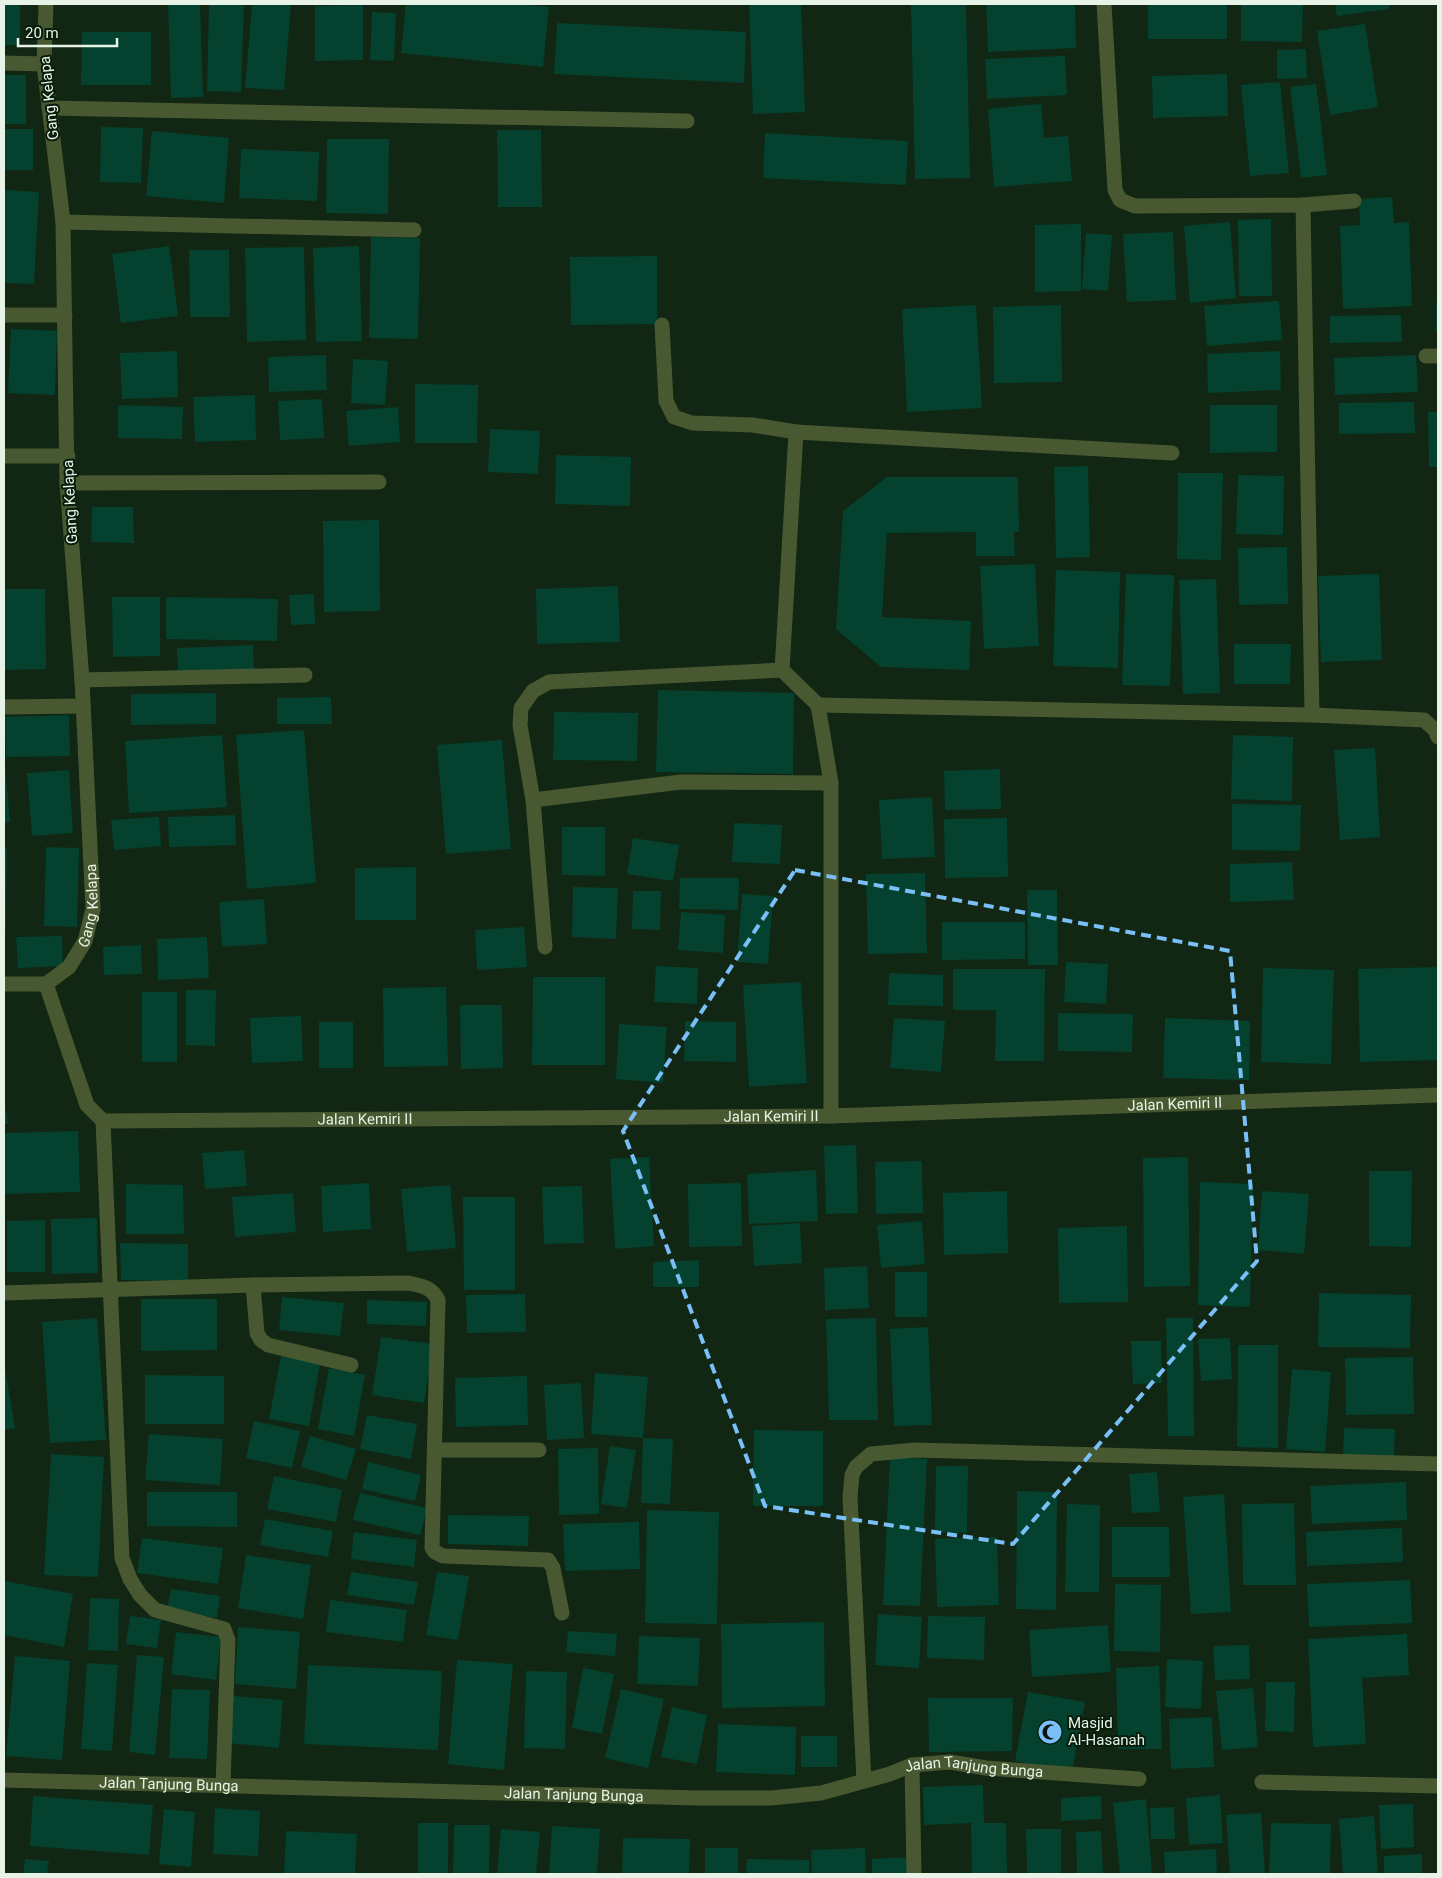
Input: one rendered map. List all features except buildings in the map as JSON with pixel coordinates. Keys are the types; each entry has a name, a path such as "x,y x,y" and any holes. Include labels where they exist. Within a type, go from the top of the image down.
{"street":[{"name":"Gang Kelapa","path":"46,4 44,64 64,222 68,484 84,706 93,909 85,941 69,967 46,984"},
{"path":"1104,4 1115,190 1120,200 1135,206 1303,205 1354,201"},
{"path":"4,63 44,64"},
{"path":"49,108 687,121"},
{"path":"1303,205 1312,715"},
{"path":"64,222 414,230"},
{"path":"4,315 64,314"},
{"path":"662,325 666,401 674,417 692,423 753,425 796,432 1172,453"},
{"path":"782,670 796,432"},
{"path":"4,456 68,456"},
{"path":"68,484 380,482"},
{"path":"545,947 533,800 520,725 521,708 533,691 549,682 782,670 818,705 831,783 831,1116"},
{"path":"82,680 304,675"},
{"path":"818,705 1312,715 1424,720 1435,730 1438,737"},
{"path":"4,707 84,706"},
{"path":"533,800 681,782 831,783"},
{"path":"4,984 46,984 87,1105 103,1121 122,1558 130,1579 140,1595 155,1610 224,1629 228,1640 223,1785"},
{"name":"Jalan Kemiri II","path":"103,1121 831,1116 1438,1094"},
{"path":"253,1284 256,1333 261,1340 268,1345 351,1365"},
{"path":"4,1293 253,1284 408,1284 427,1287 435,1293 438,1300 432,1548 443,1556 548,1560 553,1568 562,1613"},
{"path":"435,1450 539,1450"},
{"path":"864,1781 850,1497 852,1475 856,1467 871,1454 914,1450 1438,1464"},
{"name":"Jalan Tanjung Bunga","path":"4,1780 697,1798 771,1798 821,1792 864,1781 912,1765 950,1762 986,1768 1139,1779"},
{"path":"912,1765 914,1874"},
{"path":"1262,1782 1438,1786"}],"highlighted area":[{"path":"795,870 1230,951 1257,1261 1013,1544 765,1506 623,1131"}],"place":[{"name":"Masjid Al-Hasanah","path":"1050,1732"}]}
